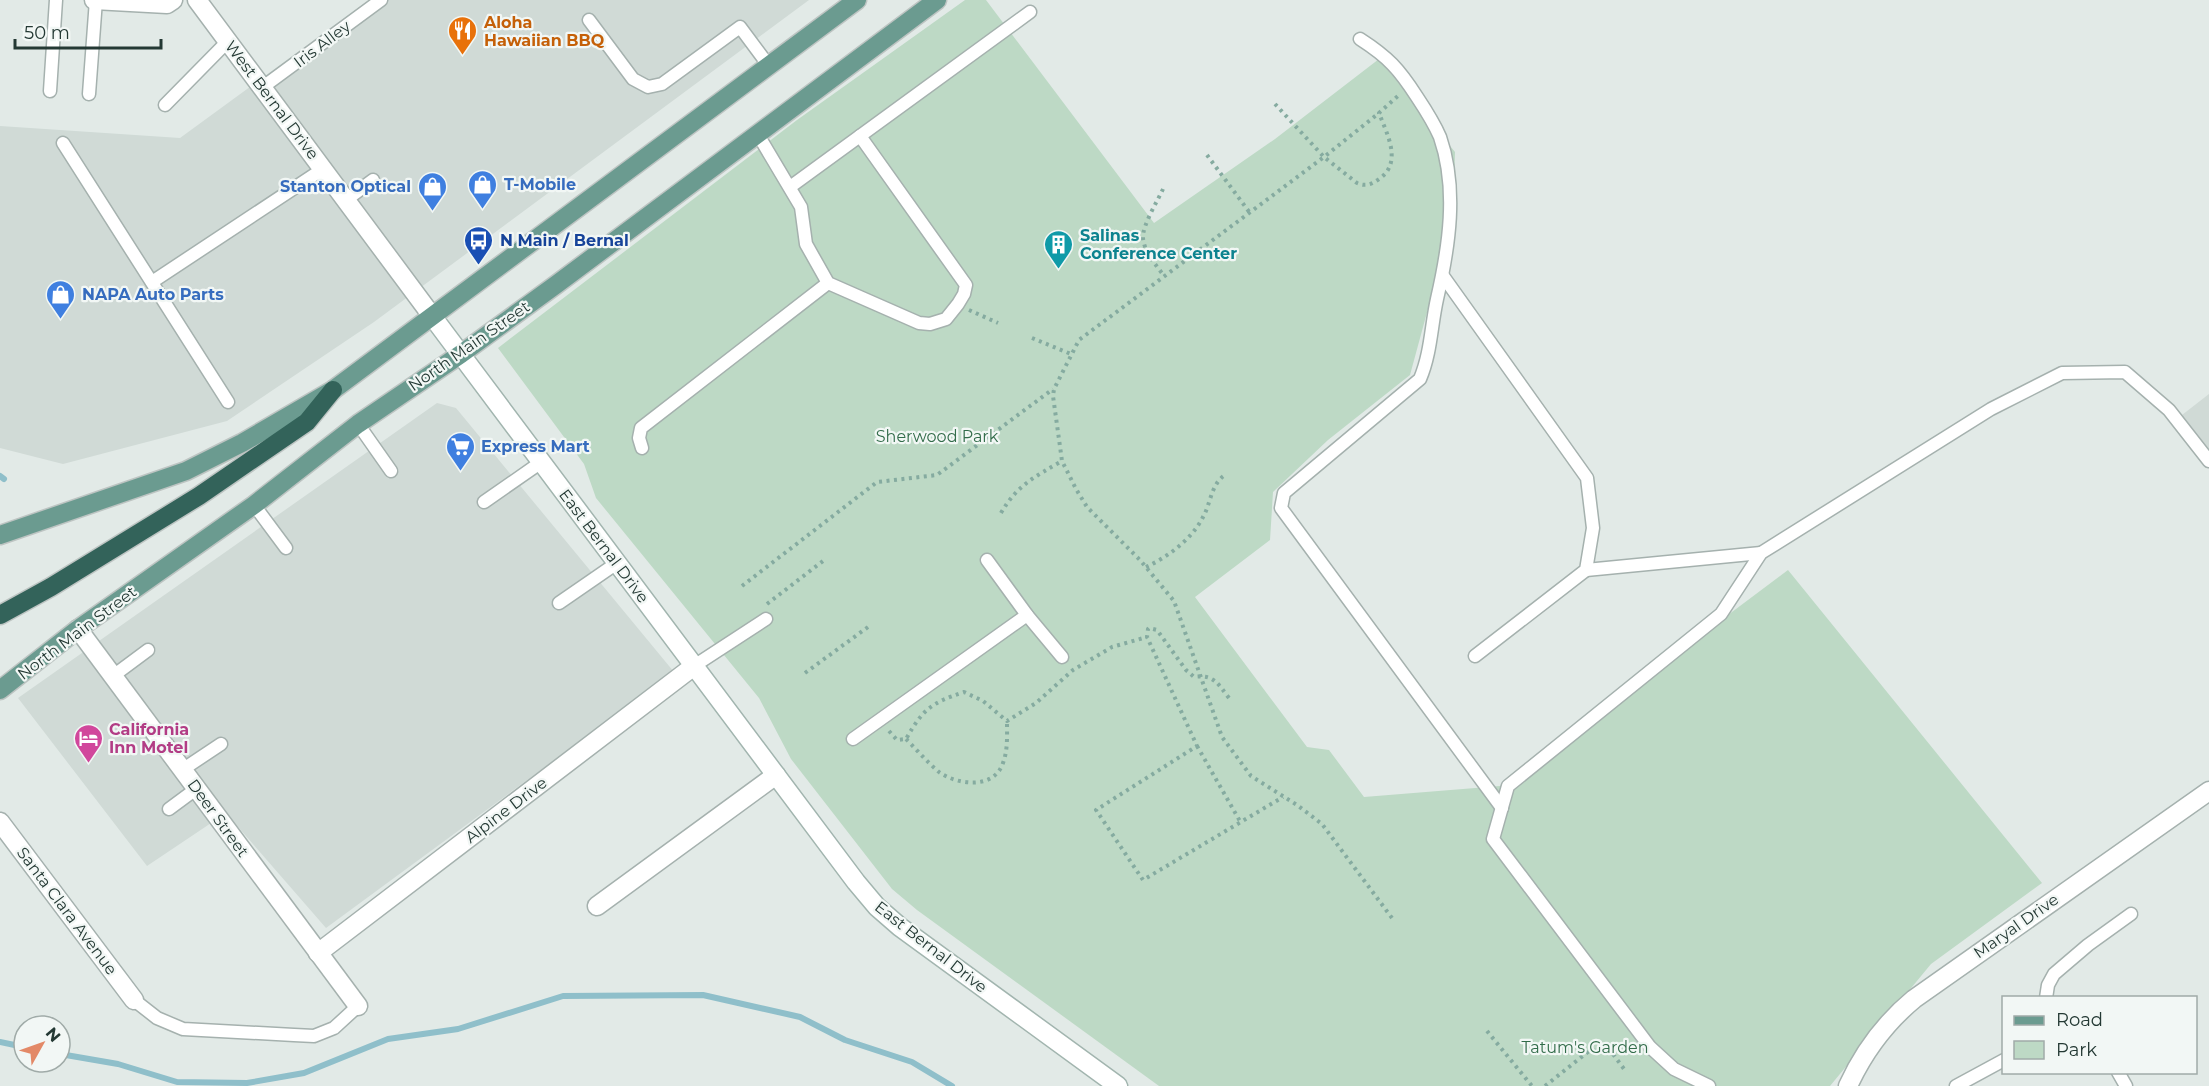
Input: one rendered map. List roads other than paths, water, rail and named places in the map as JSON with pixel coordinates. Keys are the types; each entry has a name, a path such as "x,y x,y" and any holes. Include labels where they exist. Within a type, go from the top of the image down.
{"highway":[{"path":"0,615 51,587 199,496 307,422 333,390"}],"main road":[{"path":"0,535 186,471 242,443 333,390 857,0"},
{"name":"North Main Street","path":"0,690 78,629 255,505 358,424 461,354 937,0"}],"street":[{"path":"95,0 167,4 173,0"},
{"name":"West Bernal Drive","path":"196,0 432,316"},
{"name":"East Bernal Drive","path":"432,316 540,463 877,907 900,927 1118,1086"},
{"name":"Deer Street","path":"78,629 357,1006"},
{"name":"Alpine Drive","path":"318,953 694,666"},
{"path":"597,906 776,776"},
{"name":"Maryal Drive","path":"1848,1086 1875,1038 1896,1014 1914,999 2209,791"},
{"name":"Santa Clara Avenue","path":"0,822 134,1000"}],"lane":[{"path":"50,91 56,0"},
{"path":"90,94 95,0"},
{"name":"Iris Alley","path":"263,87 381,0"},
{"path":"790,187 1030,12"},
{"path":"589,20 633,79 648,87 662,84 740,27 769,66"},
{"path":"1360,39 1388,58 1409,85 1439,135 1444,153 1450,198 1449,239 1443,276 1428,357 1420,379 1284,493 1281,503 1282,512 1502,808"},
{"path":"165,105 228,41"},
{"path":"757,133 801,207 806,244 828,283 919,323 930,324 946,319 964,294 966,285 860,136"},
{"path":"63,143 228,402"},
{"path":"152,282 323,169"},
{"path":"346,200 373,180"},
{"path":"1443,276 1587,478 1593,528 1586,570"},
{"path":"642,448 639,438 641,428 828,283"},
{"path":"1709,1086 1674,1069 1650,1047 1493,839 1508,786 1721,615 1761,553 1991,410 2062,373 2125,372 2169,410 2209,461"},
{"path":"358,424 391,471"},
{"path":"484,502 540,463"},
{"path":"255,505 286,548"},
{"path":"1475,656 1586,570 1761,553"},
{"path":"987,560 1027,615 1062,657"},
{"path":"559,603 617,563"},
{"path":"694,666 762,614"},
{"path":"853,739 1027,615"},
{"path":"113,676 148,650"},
{"path":"182,770 221,744"},
{"path":"169,808 196,789"},
{"path":"2046,996 2048,985 2054,974 2088,945 2131,914"},
{"path":"134,1000 157,1018 183,1029 314,1036 334,1028 357,1006"},
{"path":"1956,1086 2002,1061"}],"waterway":[{"path":"0,476 4,479"},
{"path":"72,1056 118,1064 177,1082 247,1083 304,1073 388,1039 458,1029 563,996 703,995 800,1017 845,1040 912,1062 952,1086"},
{"path":"0,1042 12,1044"}],"place":[{"name":"Aloha Hawaiian BBQ","path":"463,56"},
{"name":"T-Mobile","path":"483,210"},
{"name":"Stanton Optical","path":"432,212"},
{"name":"N Main / Bernal","path":"479,266"},
{"name":"Salinas Conference Center","path":"1059,270"},
{"name":"NAPA Auto Parts","path":"61,320"},
{"name":"Express Mart","path":"460,472"},
{"name":"California Inn Motel","path":"88,764"}],"park label":[{"name":"Sherwood Park","path":"937,436"},
{"name":"Tatum's Garden","path":"1585,1047"}]}
